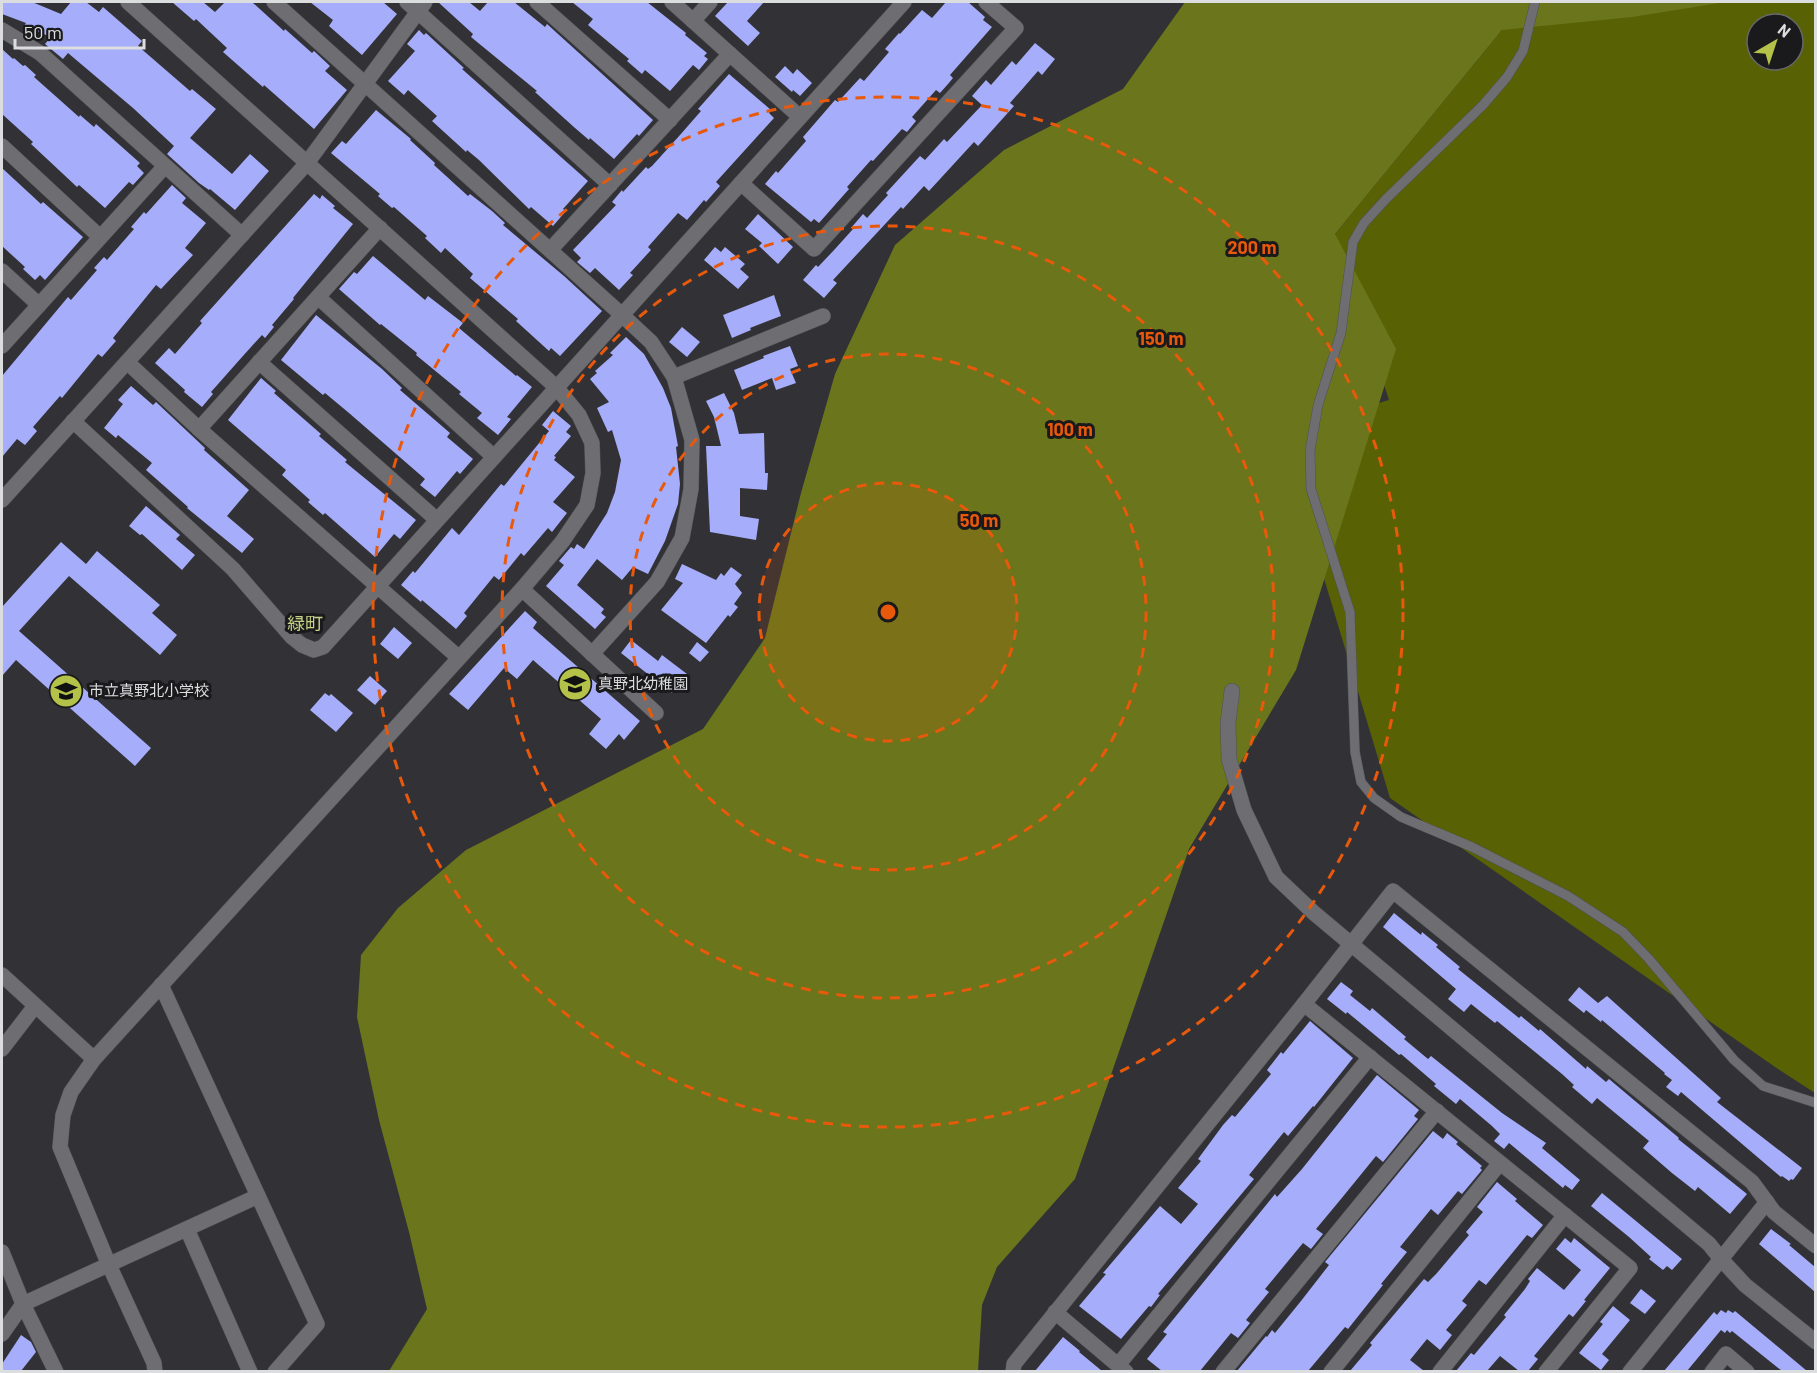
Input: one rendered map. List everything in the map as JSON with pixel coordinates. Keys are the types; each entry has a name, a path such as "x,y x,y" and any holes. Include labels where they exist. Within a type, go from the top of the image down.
{"street":[{"path":"128,2 556,387 579,415 591,443 593,473 587,505 562,542 522,589 94,1059 70,1092 63,1115 60,1147 109,1265 154,1363 155,1371"},
{"path":"274,2 365,81 651,342 674,377 692,440 691,489 682,538 657,582 592,654"},
{"path":"537,2 670,120"},
{"path":"672,2 800,117"},
{"path":"693,21 710,2"},
{"path":"73,421 233,569 285,629 302,645 314,650 322,647 904,2"},
{"path":"741,183 814,249 1016,28 986,2"},
{"path":"2,500 307,163 416,4 610,185"},
{"path":"2,30 40,53 242,235"},
{"path":"551,249 730,54"},
{"path":"2,146 100,237"},
{"path":"2,346 165,166"},
{"path":"199,429 380,228"},
{"path":"2,271 39,305"},
{"path":"318,297 494,457"},
{"path":"674,377 823,316"},
{"path":"127,362 199,429 458,657"},
{"path":"259,362 437,520"},
{"path":"522,589 656,713"},
{"path":"1232,691 1228,723 1229,759 1244,810 1276,877 1350,945 1700,1236 1745,1285 1815,1342"},
{"path":"1013,1371 1014,1364 1055,1312 1393,891 1752,1182 1774,1212 1815,1246"},
{"path":"2,975 94,1059"},
{"path":"161,985 317,1324 275,1371"},
{"path":"1304,1004 1630,1268 1546,1371"},
{"path":"2,1049 35,1006"},
{"path":"1055,1312 1122,1368 1370,1057"},
{"path":"1223,1371 1437,1111"},
{"path":"1331,1371 1500,1163"},
{"path":"2,1334 23,1304 258,1196"},
{"path":"1630,1371 1767,1202"},
{"path":"1440,1371 1565,1215"},
{"path":"187,1229 250,1371"},
{"path":"2,1252 23,1304 56,1371"},
{"path":"1712,1371 1726,1354 1747,1371"}],"lane":[{"path":"1535,2 1523,51 1507,77 1483,105 1386,199 1364,223 1353,242 1341,333 1318,405 1310,451 1311,489 1350,612 1355,752 1361,782 1374,798 1401,817 1472,847 1568,896 1615,926 1648,958 1689,1009 1742,1067 1763,1086 1815,1103"}],"green space":[{"path":"1185,2 1726,2 1632,17 1502,30 1335,234 1396,349 1296,670 1189,849 1075,1179 997,1267 982,1305 978,1371 389,1371 427,1309 379,1120 357,1017 361,955 398,908 466,850 703,729 765,638 801,493 835,374 895,245 1004,150 1123,89"},
{"path":"1462,2 1815,2 1815,1093 1390,798 1280,432 1389,400 1335,234 1502,30"}],"building":[{"path":"2,2 32,2 61,14 71,2 86,2 99,12 103,7 142,41 138,46 190,91 192,89 216,109 190,138 232,174 250,154 269,171 235,210 210,189 199,183 167,154 174,146 133,108 68,53 63,59 45,44 51,37 24,26 26,23 2,14"},
{"path":"172,2 203,2 215,12 225,2 252,2 284,31 285,29 312,53 314,51 330,66 325,71 347,90 314,129 223,52 227,48 196,19 194,21"},
{"path":"310,2 383,2 397,14 362,55 329,26 333,20"},
{"path":"438,2 469,2 480,11 488,2 514,2 545,27 547,24 653,120 614,159 471,37 473,34"},
{"path":"572,2 647,2 686,33 685,35 707,53 704,56 708,59 699,70 693,65 670,91 645,70 642,74 627,61 629,59 588,25 593,19"},
{"path":"728,2 764,2 747,21 760,33 748,46 715,16"},
{"path":"946,2 968,2 985,17 983,20 992,27 950,75 953,78 940,93 936,90 912,117 916,121 907,132 902,129 873,161 871,160 819,223 814,219 811,222 765,184 776,171 778,173 806,141 803,137 835,100 838,102 860,78 864,81 889,52 885,49 899,33 922,10 932,18"},
{"path":"419,30 424,35 426,33 464,68 462,69 588,181 563,209 566,211 553,226 531,207 529,209 479,160 467,150 466,152 432,121 437,116 408,90 404,95 388,81 415,51 407,44"},
{"path":"1035,43 1055,59 1042,75 1038,71 1010,103 1014,106 978,146 974,142 929,191 924,186 903,209 901,207 833,280 837,283 824,298 803,280 835,249 863,214 867,218 888,195 886,193 920,156 925,160 944,139 947,142 982,105 972,96 986,80 991,85 1012,61 1016,65"},
{"path":"2,49 23,66 25,65 36,75 34,77 79,117 80,115 94,127 96,124 140,163 137,166 144,173 133,185 129,182 105,208 79,185 77,187 2,114"},
{"path":"785,66 793,74 797,69 812,83 800,96 775,77"},
{"path":"729,74 771,110 769,113 774,118 716,182 720,186 706,202 704,200 687,220 678,213 648,247 651,250 630,273 633,275 619,290 595,268 590,273 577,262 581,258 573,250 616,205 612,202 622,190 623,192 646,167 648,169 652,166 680,135 701,111 698,109"},
{"path":"376,110 411,139 435,163 434,165 468,196 470,194 492,211 505,223 503,225 602,311 560,356 551,348 549,351 516,321 518,319 470,278 473,274 445,248 441,253 425,238 427,236 331,153 342,141 346,144"},
{"path":"2,168 41,204 43,202 83,237 45,280 40,275 35,280 23,269 25,267 2,246"},
{"path":"172,185 186,198 182,203 206,223 185,248 193,255 161,289 156,285 113,338 116,341 102,357 98,354 62,398 60,396 33,427 37,431 25,445 17,439 2,457 2,376 68,297 71,300 97,270 94,268 104,257 107,260 134,229 131,227 144,212 146,214"},
{"path":"314,194 320,199 322,195 335,206 333,208 353,224 272,325 274,327 265,338 262,335 211,392 213,394 202,407 155,363 169,348 175,354 202,323 200,321"},
{"path":"758,214 793,247 778,264 759,246 762,243 745,229"},
{"path":"715,247 721,252 725,247 745,264 740,269 749,277 738,289 704,260"},
{"path":"373,256 425,300 428,296 463,323 459,328 532,387 507,417 511,419 498,435 477,418 482,413 459,394 461,392 339,289"},
{"path":"774,295 781,316 732,338 723,315"},
{"path":"316,315 382,369 402,388 400,390 450,433 447,437 473,459 460,474 457,471 435,497 420,485 425,479 325,393 323,395 281,360"},
{"path":"682,327 700,342 687,357 669,342"},
{"path":"626,337 644,354 671,408 678,446 676,447 680,484 678,504 665,541 648,574 633,567 622,580 597,559 577,585 604,609 601,613 606,617 595,629 546,586 564,565 559,561 571,547 574,549 577,544 584,549 607,513 615,492 621,460 612,430 608,432 597,408 609,402 590,379 597,373 595,371 613,355 610,353"},
{"path":"790,346 798,366 790,369 796,383 776,390 772,378 742,390 734,370"},
{"path":"261,378 276,391 274,393 321,434 319,436 347,460 345,462 416,520 400,539 394,534 375,557 325,513 323,515 308,502 310,500 282,475 286,470 228,420"},
{"path":"131,386 153,405 156,402 205,448 204,450 249,490 227,516 254,539 242,553 187,508 146,470 152,463 118,435 116,438 104,428 123,404 118,400"},
{"path":"724,393 734,413 739,434 764,433 765,473 768,473 767,490 740,488 740,516 759,519 756,540 710,532 706,446 721,446 714,417 706,401"},
{"path":"553,411 571,426 566,432 571,436 554,456 556,457 554,460 575,477 553,502 567,513 552,532 548,528 524,556 521,553 499,580 494,576 464,613 467,616 456,629 401,585 413,571 415,573 452,528 459,535 501,484 504,486 549,431 542,425"},
{"path":"146,506 180,535 176,539 195,555 182,570 142,534 140,535 129,526"},
{"path":"61,542 86,564 97,551 160,605 152,613 177,635 160,655 69,576 19,631 151,748 135,766 16,660 2,676 2,607"},
{"path":"682,564 716,580 721,573 724,576 731,567 742,575 735,584 742,593 734,604 738,607 730,617 728,615 706,643 661,610 683,583 675,579"},
{"path":"525,611 537,622 533,628 640,721 624,740 619,734 606,749 589,734 601,719 533,660 517,679 504,668 468,710 449,694"},
{"path":"394,627 412,643 398,659 380,644"},
{"path":"631,640 658,661 662,655 687,674 672,693 621,653"},
{"path":"697,642 709,652 700,662 689,653"},
{"path":"370,676 387,691 375,705 357,690"},
{"path":"325,693 329,696 331,694 353,713 336,732 310,710"},
{"path":"1394,913 1421,935 1422,932 1438,945 1436,947 1460,967 1458,969 1519,1018 1521,1016 1539,1031 1540,1029 1586,1069 1587,1066 1606,1082 1609,1079 1678,1139 1747,1194 1730,1214 1698,1187 1695,1191 1672,1173 1643,1148 1649,1141 1597,1098 1592,1104 1572,1087 1574,1085 1562,1074 1497,1021 1495,1023 1471,1004 1464,1012 1448,999 1456,989 1383,927"},
{"path":"1341,982 1353,991 1350,995 1370,1011 1372,1008 1428,1059 1431,1056 1502,1113 1546,1143 1542,1148 1580,1180 1572,1190 1565,1185 1563,1188 1509,1143 1504,1149 1494,1141 1500,1134 1492,1126 1460,1099 1456,1104 1401,1054 1399,1055 1347,1012 1346,1014 1327,999"},
{"path":"1579,987 1598,1003 1607,996 1721,1098 1717,1102 1802,1168 1793,1180 1789,1181 1781,1177 1681,1092 1678,1096 1666,1087 1672,1080 1665,1073 1602,1020 1601,1022 1586,1010 1584,1013 1568,1000"},
{"path":"1310,1021 1353,1058 1288,1136 1284,1132 1249,1175 1254,1179 1158,1294 1160,1295 1151,1307 1149,1306 1121,1339 1079,1306 1106,1274 1103,1273 1160,1206 1181,1224 1198,1204 1178,1188 1201,1161 1198,1159 1223,1125 1232,1115 1235,1117 1271,1074 1267,1070"},
{"path":"1377,1075 1419,1110 1414,1116 1418,1119 1383,1162 1376,1156 1316,1229 1323,1234 1311,1249 1303,1243 1265,1289 1269,1292 1246,1320 1250,1323 1238,1338 1231,1333 1200,1371 1162,1371 1147,1359 1167,1334 1163,1332 1275,1194 1277,1197 1302,1169"},
{"path":"1433,1131 1443,1139 1447,1133 1458,1142 1456,1144 1482,1166 1480,1168 1482,1170 1462,1194 1458,1191 1438,1215 1431,1209 1400,1247 1407,1252 1381,1284 1383,1285 1348,1329 1345,1327 1308,1371 1237,1371 1272,1330 1275,1333 1329,1265 1325,1262"},
{"path":"1497,1182 1543,1225 1532,1238 1527,1235 1486,1285 1479,1280 1462,1301 1467,1305 1446,1330 1452,1335 1440,1350 1427,1339 1410,1360 1424,1371 1350,1371 1372,1345 1370,1343 1424,1279 1428,1282 1469,1235 1466,1232 1483,1212 1477,1207"},
{"path":"1602,1193 1682,1259 1672,1270 1667,1266 1663,1270 1649,1259 1651,1257 1591,1206"},
{"path":"1771,1229 1815,1267 1815,1292 1759,1244"},
{"path":"1565,1238 1571,1243 1574,1238 1610,1268 1573,1317 1569,1314 1534,1356 1538,1359 1528,1371 1519,1371 1500,1356 1487,1371 1456,1371 1471,1353 1474,1355 1506,1317 1504,1315 1525,1289 1530,1281 1528,1279 1537,1268 1564,1290 1581,1270 1556,1249"},
{"path":"1641,1289 1656,1301 1645,1314 1630,1303"},
{"path":"1613,1306 1630,1320 1602,1354 1609,1360 1601,1370 1579,1353 1603,1324 1600,1322"},
{"path":"1721,1310 1726,1313 1728,1310 1733,1313 1735,1311 1807,1371 1782,1371 1732,1331 1730,1333 1727,1330 1725,1333 1721,1330 1687,1371 1664,1371 1714,1312 1717,1315"},
{"path":"21,1335 31,1342 36,1352 21,1371 2,1371 2,1364"},
{"path":"1063,1337 1079,1352 1102,1371 1035,1371"}],"place":[{"name":"真野北幼稚園","path":"575,684"},
{"name":"市立真野北小学校","path":"66,691"}],"district":[{"name":"緑町","path":"305,624"}]}
